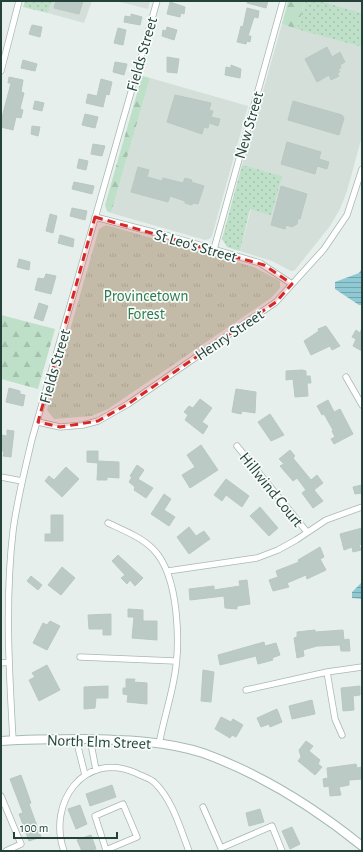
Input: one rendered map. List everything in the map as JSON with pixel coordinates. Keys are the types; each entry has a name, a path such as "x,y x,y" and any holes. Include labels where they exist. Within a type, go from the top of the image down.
{"main road":[{"name":"North Elm Street","path":"1,741 109,738 159,744 202,753 258,777 301,801 362,846"}],"street":[{"path":"1,71 19,1"},
{"name":"Fields Street","path":"13,740 9,662 9,590 13,538 22,481 95,217 157,1"},
{"name":"New Street","path":"214,249 283,1"},
{"name":"Henry Street","path":"38,422 60,427 83,425 98,421 128,404 276,302 324,249 347,215 362,169"},
{"name":"St Leo's Street","path":"95,217 214,249 264,265 292,284"},
{"path":"346,377 362,405"},
{"name":"Hillwind Court","path":"238,446 307,532"},
{"path":"1,477 22,481"},
{"path":"168,571 257,558 278,550 326,520 362,506"},
{"path":"108,523 135,536 152,548 164,562 168,571 174,596 177,627 173,683 159,744"},
{"path":"80,657 175,661"},
{"path":"1,663 9,662"},
{"path":"246,690 326,672 362,667"},
{"path":"326,672 335,719 342,735"},
{"path":"76,739 84,775"},
{"path":"90,739 96,770"},
{"path":"64,851 59,833 60,809 73,785 84,775 105,767 128,770 154,782 170,803 189,851"},
{"path":"1,796 21,844 6,851"},
{"path":"123,804 137,837 104,850 95,816 123,804"},
{"path":"203,807 221,850 272,826 282,851"}],"highlighted area":[{"path":"95,217 264,265 292,284 276,302 128,404 98,421 60,427 38,422"}],"shaded area":[{"path":"52,1 92,1 84,23 48,13"},
{"path":"116,1 150,1 148,9"},
{"path":"321,1 362,1 362,13"},
{"path":"282,24 362,47 362,136 347,191 340,209 330,226 295,270 291,271 272,261 240,251 251,209 281,176 242,165"},
{"path":"150,78 248,106 212,236 209,239 205,240 111,213"}],"green space":[{"path":"25,1 52,1 48,13 23,7"},
{"path":"288,1 305,1 297,29 282,24"},
{"path":"305,1 321,1 362,13 362,47 297,29"},
{"path":"142,76 150,78 111,213 107,211 105,205"},
{"path":"242,165 282,176 271,215 250,209 240,251 227,247 222,239"},
{"name":"Provincetown Forest","path":"106,225 254,267 280,281 280,288 271,298 108,409 91,416 54,419 47,410 99,229"},
{"path":"1,315 55,329 38,389 1,379"}],"water":[{"path":"362,268 362,305 359,305 335,289 335,282 359,273"},
{"path":"362,582 362,599 352,598 352,592"}],"building":[{"path":"56,1 83,1 79,14 54,8"},
{"path":"247,1 268,1 266,8 247,3"},
{"path":"170,2 185,7 184,14 181,13 180,17 167,14"},
{"path":"247,8 259,11 258,18 254,17 248,36 251,36 250,42 247,41 246,44 237,42 241,26 243,27"},
{"path":"131,14 142,17 140,25 124,22 125,16 131,17"},
{"path":"32,25 42,27 40,37 29,34"},
{"path":"167,27 177,30 174,40 162,36 163,30 166,31"},
{"path":"118,28 126,30 123,45 114,43"},
{"path":"327,47 332,57 340,52 345,62 340,65 341,68 338,69 340,72 337,73 339,76 331,80 329,75 317,82 305,59"},
{"path":"167,57 179,59 177,73 167,72"},
{"path":"23,60 37,64 35,71 21,68"},
{"path":"115,62 127,64 124,75 113,72"},
{"path":"231,65 241,69 240,78 225,75 226,67 231,68"},
{"path":"9,77 23,80 21,92 24,93 20,109 23,110 21,118 16,117 13,130 1,127 1,121 11,83 8,83"},
{"path":"101,79 112,82 109,95 106,94 103,107 86,103 88,94 97,96"},
{"path":"175,95 211,103 209,110 213,111 211,117 220,119 218,126 209,123 208,128 204,127 202,134 167,122"},
{"path":"35,101 44,103 42,111 33,109"},
{"path":"293,101 342,115 344,118 339,135 288,120"},
{"path":"85,114 98,117 95,128 82,125"},
{"path":"32,126 40,127 38,136 31,134"},
{"path":"287,142 321,152 319,159 329,162 327,169 317,166 315,174 281,164"},
{"path":"93,144 105,146 102,156 91,154"},
{"path":"79,159 88,161 86,170 77,168"},
{"path":"138,167 149,170 147,177 162,181 163,178 183,183 185,178 192,180 191,182 204,186 198,204 193,203 192,205 185,203 185,201 170,196 168,202 131,192"},
{"path":"74,182 94,186 92,194 72,189"},
{"path":"281,186 307,194 300,219 298,218 297,224 292,227 286,225 285,229 271,225"},
{"path":"72,208 87,211 85,220 70,216"},
{"path":"50,214 57,216 53,233 46,231"},
{"path":"60,235 74,239 73,247 58,243"},
{"path":"19,259 30,262 29,270 17,267"},
{"path":"46,274 56,276 51,294 35,290 38,278 44,279"},
{"path":"39,303 48,306 43,321 34,318"},
{"path":"326,326 340,346 332,350 330,346 311,355 304,341 319,331 318,329"},
{"path":"362,328 362,351 353,346 356,339 352,337 356,330 360,333"},
{"path":"286,371 306,371 306,376 310,376 311,383 307,383 308,396 295,397 293,379 286,380"},
{"path":"9,388 20,391 20,394 25,395 23,406 6,402"},
{"path":"236,389 256,392 255,413 242,411 241,414 232,412"},
{"path":"200,399 212,408 202,422 208,426 203,434 185,420 188,415 184,412 189,406 193,408"},
{"path":"328,400 334,412 340,409 353,434 334,444 331,439 335,437 332,431 333,430 324,414 322,415 317,406"},
{"path":"270,414 284,435 271,441 258,422"},
{"path":"7,430 14,431 11,457 3,456 4,451 1,451 1,435 7,436"},
{"path":"201,445 218,470 190,488 182,475 195,467 187,455"},
{"path":"290,450 295,456 293,458 311,480 317,475 323,483 314,490 323,501 313,508 302,493 306,490 297,478 293,481 280,466 284,464 279,459"},
{"path":"87,451 98,451 98,463 87,462"},
{"path":"98,461 119,462 119,478 107,477 107,480 97,480"},
{"path":"137,465 144,470 138,479 153,488 146,498 134,490 135,487 129,482 132,477 130,476"},
{"path":"66,467 79,479 62,497 45,481 49,476 54,480"},
{"path":"226,479 249,496 242,507 226,495 222,501 214,495"},
{"path":"362,485 362,493 355,494 353,487"},
{"path":"164,494 171,499 164,510 175,517 169,526 151,514"},
{"path":"260,507 278,528 269,536 250,516"},
{"path":"51,515 63,515 63,541 45,541 45,534 51,534"},
{"path":"189,527 196,536 204,531 210,539 189,554 177,537"},
{"path":"362,528 362,544 359,545 361,550 353,552 352,547 344,550 340,534"},
{"path":"320,547 324,557 320,559 326,570 307,579 306,575 287,583 289,587 273,591 269,580 278,577 276,571 299,562 298,560"},
{"path":"118,555 143,578 135,586 130,580 127,584 121,578 125,575 112,561"},
{"path":"62,567 75,578 61,595 48,585"},
{"path":"31,576 42,585 38,590 27,581"},
{"path":"247,580 250,604 237,606 237,609 225,608 224,596 190,600 189,589 214,586 214,590 240,586 239,581"},
{"path":"128,609 143,610 143,621 157,621 157,640 132,638 134,617 128,617"},
{"path":"111,614 111,635 103,635 103,629 89,629 88,615"},
{"path":"50,621 60,626 47,650 33,643 43,623 47,625"},
{"path":"315,630 315,632 343,630 344,640 349,639 350,651 341,651 340,645 317,646 303,650 304,656 297,658 294,638 297,637 297,632"},
{"path":"264,642 265,646 276,643 280,655 272,658 273,660 258,664 256,656 220,665 218,655"},
{"path":"47,665 60,690 39,701 29,680 35,677 32,673"},
{"path":"203,670 214,672 211,702 201,701"},
{"path":"126,679 135,679 134,682 147,683 147,704 127,702 128,695 123,694 123,688 126,688"},
{"path":"108,686 108,698 96,698 95,708 84,709 84,687"},
{"path":"360,686 360,695 353,696 354,710 343,711 341,688"},
{"path":"312,700 315,714 292,719 289,706"},
{"path":"277,709 282,722 270,727 269,724 261,727 257,718"},
{"path":"221,717 231,722 233,719 243,725 236,737 232,735 230,738 215,729"},
{"path":"306,741 313,746 309,751 320,760 318,764 322,767 315,775 298,761 301,757 299,750"},
{"path":"356,764 357,768 362,767 362,779 349,780 349,785 339,787 341,795 330,796 329,786 324,787 323,779 328,778 327,768"},
{"path":"21,775 31,803 29,804 41,837 29,841 19,814 23,813 10,779"},
{"path":"112,785 116,797 90,806 86,794"},
{"path":"80,805 87,824 76,829 68,809"},
{"path":"260,809 264,822 249,826 246,813"},
{"path":"292,827 300,844 290,849 282,831"},
{"path":"91,835 96,849 82,851 77,840"}]}
